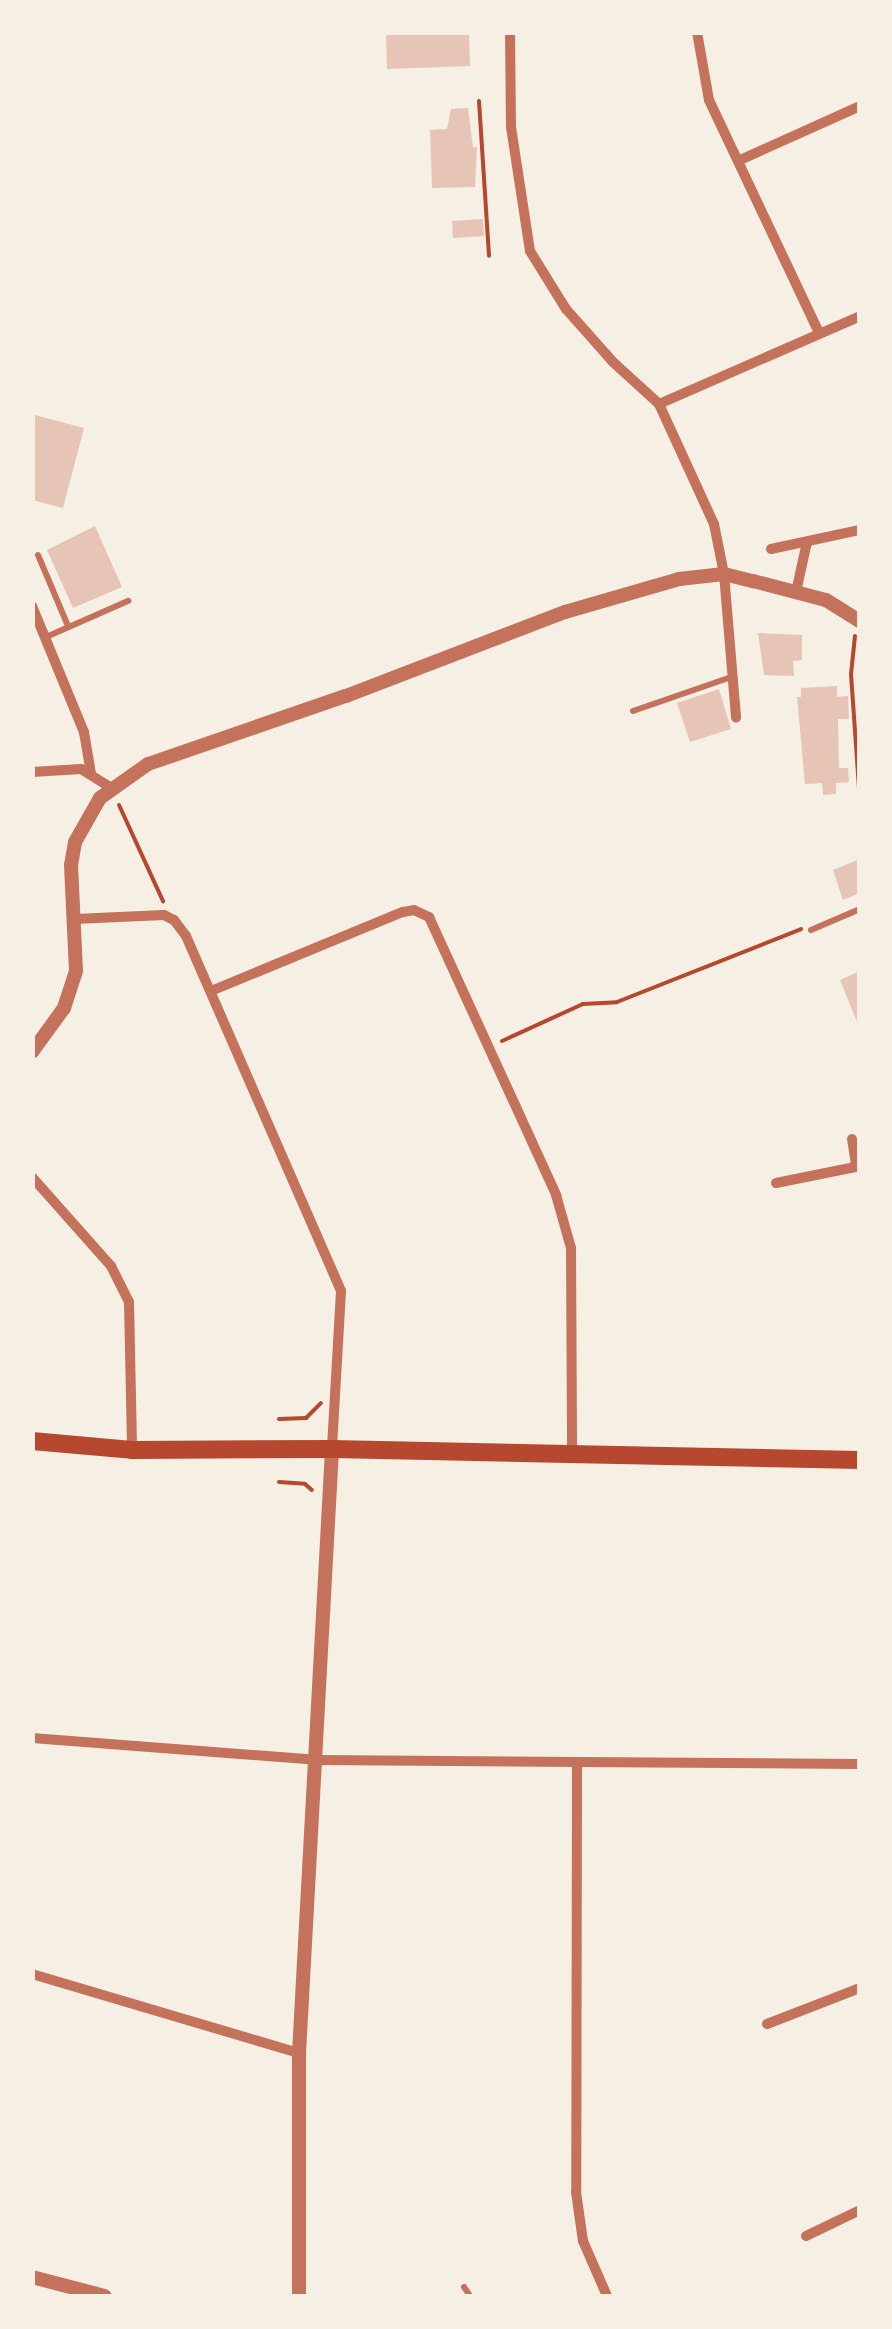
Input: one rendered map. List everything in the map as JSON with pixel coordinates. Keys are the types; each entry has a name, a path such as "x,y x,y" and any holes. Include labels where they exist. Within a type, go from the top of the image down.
{"main road":[{"path":"32,1441 132,1450 332,1449 860,1460"}],"street":[{"path":"510,32 511,127 530,251 566,309 613,362 659,404 714,524 724,574 736,717"},
{"path":"698,32 709,100 819,334"},
{"path":"740,160 860,106"},
{"path":"659,404 860,316"},
{"path":"771,549 860,530"},
{"path":"796,592 807,542"},
{"path":"32,1052 51,1031 70,991 77,948 71,865 75,842 112,788 148,764 641,587 724,574 826,600 858,620"},
{"path":"32,606 84,732 92,758 91,774"},
{"path":"32,772 70,768 91,774 112,788"},
{"path":"211,991 414,910 429,917 556,1195 571,1248 572,1454"},
{"path":"75,919 164,916 174,920 186,936 340,1290 319,1760 299,2053 297,2266 302,2296"},
{"path":"776,1183 858,1166 852,1139"},
{"path":"32,1177 112,1266 129,1302 132,1450"},
{"path":"32,1738 319,1760 860,1764"},
{"path":"577,1764 576,2192 583,2241 607,2296"},
{"path":"32,1974 299,2053"},
{"path":"768,2024 860,1988"},
{"path":"806,2236 860,2210"},
{"path":"32,2276 105,2296"}],"lane":[{"path":"38,555 68,626"},
{"path":"46,636 128,601"},
{"path":"634,711 731,677"},
{"path":"811,930 860,909"},
{"path":"464,2288 470,2296"}],"path":[{"path":"479,102 489,256"},
{"path":"858,620 851,674 860,804"},
{"path":"112,788 163,897 164,916"},
{"path":"489,1048 583,1004 617,1002 752,946 803,928 811,930"},
{"path":"279,1482 305,1484 314,1496"}],"building":[{"path":"386,32 469,32 470,66 387,69"},
{"path":"468,108 473,148 477,147 475,187 432,188 430,130 447,129 451,109"},
{"path":"483,219 484,236 453,238 452,221"},
{"path":"35,415 84,428 63,508 32,500"},
{"path":"95,526 122,587 73,608 47,550"},
{"path":"758,633 802,635 802,660 793,661 794,676 764,675"},
{"path":"837,686 837,697 848,696 849,719 838,719 839,768 848,768 849,782 836,783 836,794 823,795 822,783 805,784 797,697 801,697 801,688"},
{"path":"719,689 731,729 690,742 677,703"},
{"path":"860,859 860,893 843,900 833,870"},
{"path":"860,971 860,1027 859,1027 840,980"}]}
